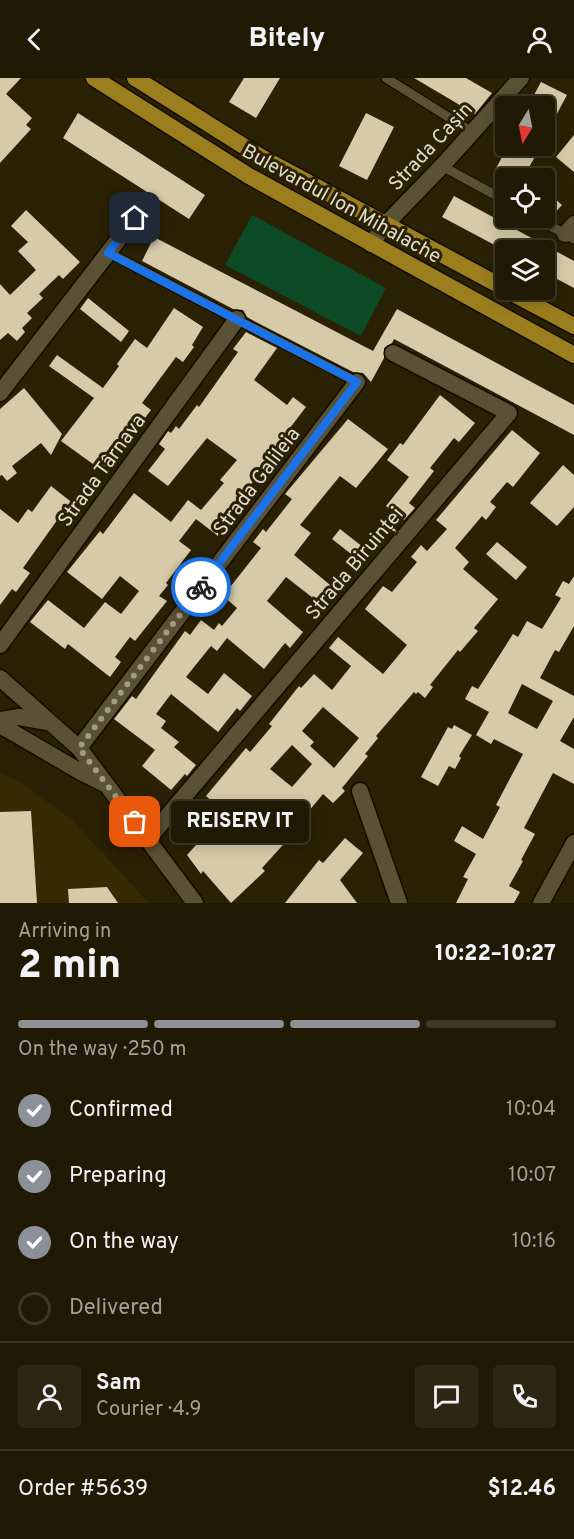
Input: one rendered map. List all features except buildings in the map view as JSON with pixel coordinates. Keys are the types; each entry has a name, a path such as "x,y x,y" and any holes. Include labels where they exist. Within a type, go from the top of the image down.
{"main road":[{"name":"Bulevardul Ion Mihalache","path":"94,78 219,158 574,356"},
{"name":"Bulevardul Ion Mihalache","path":"135,78 251,151 495,283"},
{"name":"Bulevardul Ion Mihalache","path":"526,300 574,326"}],"street":[{"name":"Strada Cașin","path":"371,244 385,225 521,78"},
{"path":"0,393 135,218"},
{"name":"Strada Târnava","path":"0,645 237,319"},
{"name":"Strada Biruinței","path":"148,839 509,412 393,352"},
{"name":"Strada Galileia","path":"79,748 357,382"},
{"path":"6,682 79,748 109,785 195,903"},
{"path":"0,715 10,705 6,682"},
{"path":"0,720 19,717 48,722"},
{"path":"0,725 79,771 109,785"},
{"path":"360,791 399,903"},
{"path":"541,903 574,843"}],"lane":[{"path":"386,78 472,132"},
{"path":"442,166 495,195"},
{"path":"555,226 571,232"},
{"path":"108,253 357,382"}],"shaded area":[{"path":"0,773 18,781 70,818 149,903 0,903"}],"green space":[{"path":"252,215 386,288 361,336 225,265"}],"way so far":[{"path":"135,822 79,748 201,587"}],"place":[{"name":"REISERV IT","path":"135,822"}],"route":[{"path":"135,218 108,253 357,382 201,587"}]}
